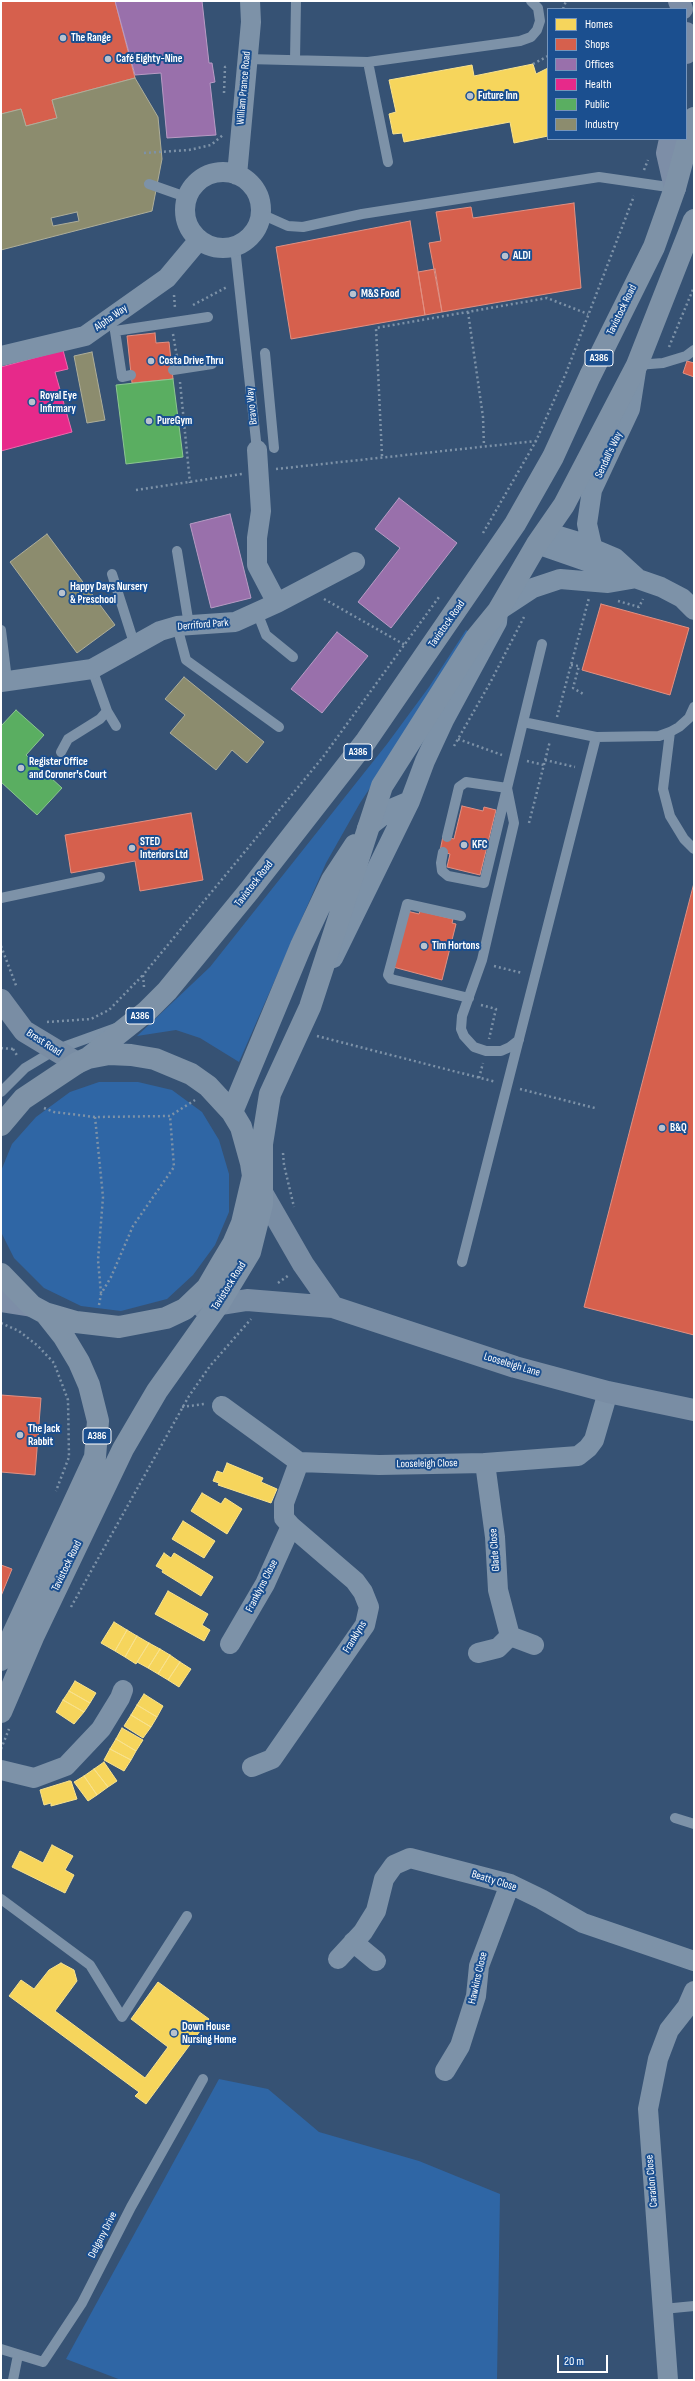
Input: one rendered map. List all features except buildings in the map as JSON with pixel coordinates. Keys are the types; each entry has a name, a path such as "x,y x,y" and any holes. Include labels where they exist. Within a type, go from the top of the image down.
{"highway":[{"name":"Tavistock Road","path":"1,1125 23,1099 82,1060 147,1011 166,991 249,891 366,741 435,641 515,524 553,457 590,376 654,247 675,188 694,118"},
{"name":"Tavistock Road","path":"1,1712 34,1635 123,1449 157,1391 218,1305 250,1252 262,1204 257,1183 270,1094 310,1007 367,828 382,786 476,638 498,611 537,544 564,505 637,365 694,220"},
{"path":"515,524 537,544"},
{"name":"A386","path":"435,641 513,551 527,545 537,544"},
{"name":"Tavistock Road","path":"232,1112 301,946 332,880 367,828"},
{"path":"38,1310 76,1322 119,1327 166,1318 185,1309 207,1288 233,1244 248,1200 257,1183 241,1127 232,1112 208,1086 191,1074 155,1059 131,1054 109,1054 82,1060"},
{"name":"Tavistock Road","path":"1,1274 64,1338 79,1362 90,1385 98,1421 95,1458 1,1660"}],"main road":[{"path":"670,140 667,153 675,188"},
{"path":"1,1301 38,1310"}],"street":[{"name":"William Prance Road","path":"237,174 246,59 251,22 250,1"},
{"path":"225,172 237,174 254,188 259,198 261,214 255,231 246,241 235,247 216,248 198,241 190,232 185,221 184,209 186,197 192,186 202,178 212,173 225,172"},
{"name":"Alpha Way","path":"1,356 85,336 167,278 198,241"},
{"name":"Sendall's Way","path":"592,546 587,524 592,490 630,409 637,365"},
{"name":"Bravo Way","path":"266,449 258,471 261,511 257,538 257,565 277,603"},
{"path":"537,544 559,536 592,546 596,550 615,558 644,581"},
{"path":"537,544 644,581 682,598 694,610"},
{"name":"Derriford Park","path":"4,681 92,669 160,631 183,626 235,622 277,603 355,562"},
{"path":"498,611 533,588 560,579 608,583 644,581"},
{"name":"Tavistock Road","path":"367,828 391,809 410,801 425,761 444,720 497,622 498,611"},
{"path":"310,1007 410,801"},
{"name":"Brest Road","path":"10,998 28,1033 55,1050 82,1060"},
{"path":"257,1183 303,1264 333,1306"},
{"name":"Looseleigh Lane","path":"185,1309 248,1300 333,1306 515,1368 608,1392 694,1410"},
{"name":"Looseleigh Close","path":"299,1462 379,1465 486,1463 578,1456 588,1448 594,1440 608,1392"},
{"path":"222,1406 299,1462"},
{"name":"Franklyns","path":"252,1767 272,1759 365,1625 369,1606 363,1592 355,1581 291,1526 284,1518 284,1503 299,1462"},
{"name":"Glade Close","path":"486,1463 495,1537 498,1590 510,1636"},
{"name":"Franklyns Close","path":"230,1644 265,1584 291,1526"},
{"path":"478,1653 498,1648 510,1636 534,1645"},
{"path":"1,1770 34,1778 66,1766 101,1729 120,1698 123,1690"},
{"name":"Beatty Close","path":"338,1959 363,1932 376,1911 384,1879 394,1865 410,1858 510,1884 541,1898 583,1923 694,1961"},
{"name":"Hawkins Close","path":"445,2071 460,2046 476,1996 479,1966 510,1884"},
{"path":"353,1942 376,1961"},
{"name":"Caradon Close","path":"668,2380 648,2109 658,2059 669,2030 687,2007 694,1992"}],"lane":[{"path":"295,60 296,1"},
{"path":"246,59 368,62 520,41 531,37 537,30 540,21 538,8 531,1"},
{"path":"368,62 388,162"},
{"path":"261,214 288,226 303,227 370,213 599,177 675,188"},
{"path":"149,184 186,197"},
{"name":"Bravo Way","path":"235,247 266,449"},
{"path":"131,375 122,377 115,331 208,317"},
{"path":"637,365 662,363 686,356 694,350"},
{"path":"265,353 266,449"},
{"path":"176,369 212,364"},
{"path":"177,551 186,660 279,727"},
{"path":"112,574 135,646"},
{"path":"257,612 266,635 293,657"},
{"path":"1,630 4,681"},
{"path":"443,852 441,863 442,871 448,876 484,883 542,644"},
{"path":"92,669 107,711 116,726"},
{"path":"523,722 596,737 659,736 679,727 689,718 694,707"},
{"path":"61,752 68,739 100,719 107,711"},
{"path":"670,732 663,789 670,816 684,839 694,849"},
{"path":"462,1262 596,737"},
{"path":"447,837 459,787 466,782 471,782 507,788"},
{"path":"507,788 514,823 482,960 462,1016 461,1029 464,1036 474,1047 486,1051 501,1051 510,1047 519,1040"},
{"path":"1,898 100,877"},
{"path":"461,916 407,904 388,975 391,979 470,997"},
{"path":"1,1092 25,1068 55,1050 90,1036 129,1024"},
{"path":"675,1818 694,1824"},
{"path":"1,1899 90,1965 122,2016 187,1916"},
{"name":"Delgany Drive","path":"1,2349 43,2362 82,2303 130,2207 203,2080"},
{"path":"662,2310 694,2306"},
{"path":"13,2380 18,2355"}],"path":[{"path":"534,64 547,57"},
{"path":"224,97 225,67 246,59"},
{"path":"144,153 189,150 211,146 223,135 224,127"},
{"path":"481,536 536,440 566,374 649,158"},
{"path":"662,363 694,287"},
{"path":"174,294 174,308"},
{"path":"206,298 213,295"},
{"path":"382,456 376,328 547,298 588,314"},
{"path":"468,312 483,417 484,446"},
{"path":"171,322 190,483"},
{"path":"136,490 190,483 258,471 536,440"},
{"path":"611,599 639,607 644,581"},
{"path":"306,588 405,646"},
{"path":"1,1048 13,1049 40,1020 73,1021 91,1019 109,1010 143,974 323,757 442,594"},
{"path":"554,729 590,594"},
{"path":"450,752 490,683 526,614"},
{"path":"571,665 579,666 573,688 585,695"},
{"path":"546,760 564,764"},
{"path":"1,946 10,998"},
{"path":"491,965 513,971"},
{"path":"143,974 147,1011"},
{"path":"479,1012 481,1005 496,1009 487,1046"},
{"path":"299,1030 595,1108"},
{"path":"54,1112 95,1117 170,1116 174,1167 133,1226 111,1278 101,1294 98,1260 103,1197 95,1117"},
{"path":"283,1151 284,1165 294,1210"},
{"path":"1,1323 19,1331 38,1346 54,1363 68,1400 68,1414"},
{"path":"69,1610 189,1396 232,1339"}],"shaded area":[{"path":"466,630 472,634 360,803 326,863 239,1062 200,1038 176,1030 137,1036 210,967 387,744 429,687"},
{"path":"99,1082 138,1082 172,1090 202,1112 219,1140 229,1174 229,1212 215,1245 193,1275 167,1299 121,1311 81,1306 44,1288 14,1258 1,1232 1,1171 12,1144 36,1117 70,1092"},
{"path":"219,2079 268,2089 319,2132 419,2161 500,2194 497,2380 121,2380 66,2359"}],"place":[{"name":"The Range","path":"63,38"},
{"name":"Café Eighty-Nine","path":"108,59"},
{"name":"Future Inn","path":"470,96"},
{"name":"ALDI","path":"505,256"},
{"name":"M&S Food","path":"353,294"},
{"name":"Costa Drive Thru","path":"151,361"},
{"name":"Royal Eye Infirmary","path":"32,402"},
{"name":"PureGym","path":"149,421"},
{"name":"Happy Days Nursery & Preschool","path":"62,593"},
{"name":"Register Office and Coroner's Court","path":"21,768"},
{"name":"KFC","path":"464,845"},
{"name":"STED Interiors Ltd","path":"132,848"},
{"name":"Tim Hortons","path":"424,946"},
{"name":"B&Q","path":"662,1128"},
{"name":"The Jack Rabbit","path":"20,1435"},
{"name":"Down House Nursing Home","path":"174,2033"}]}
